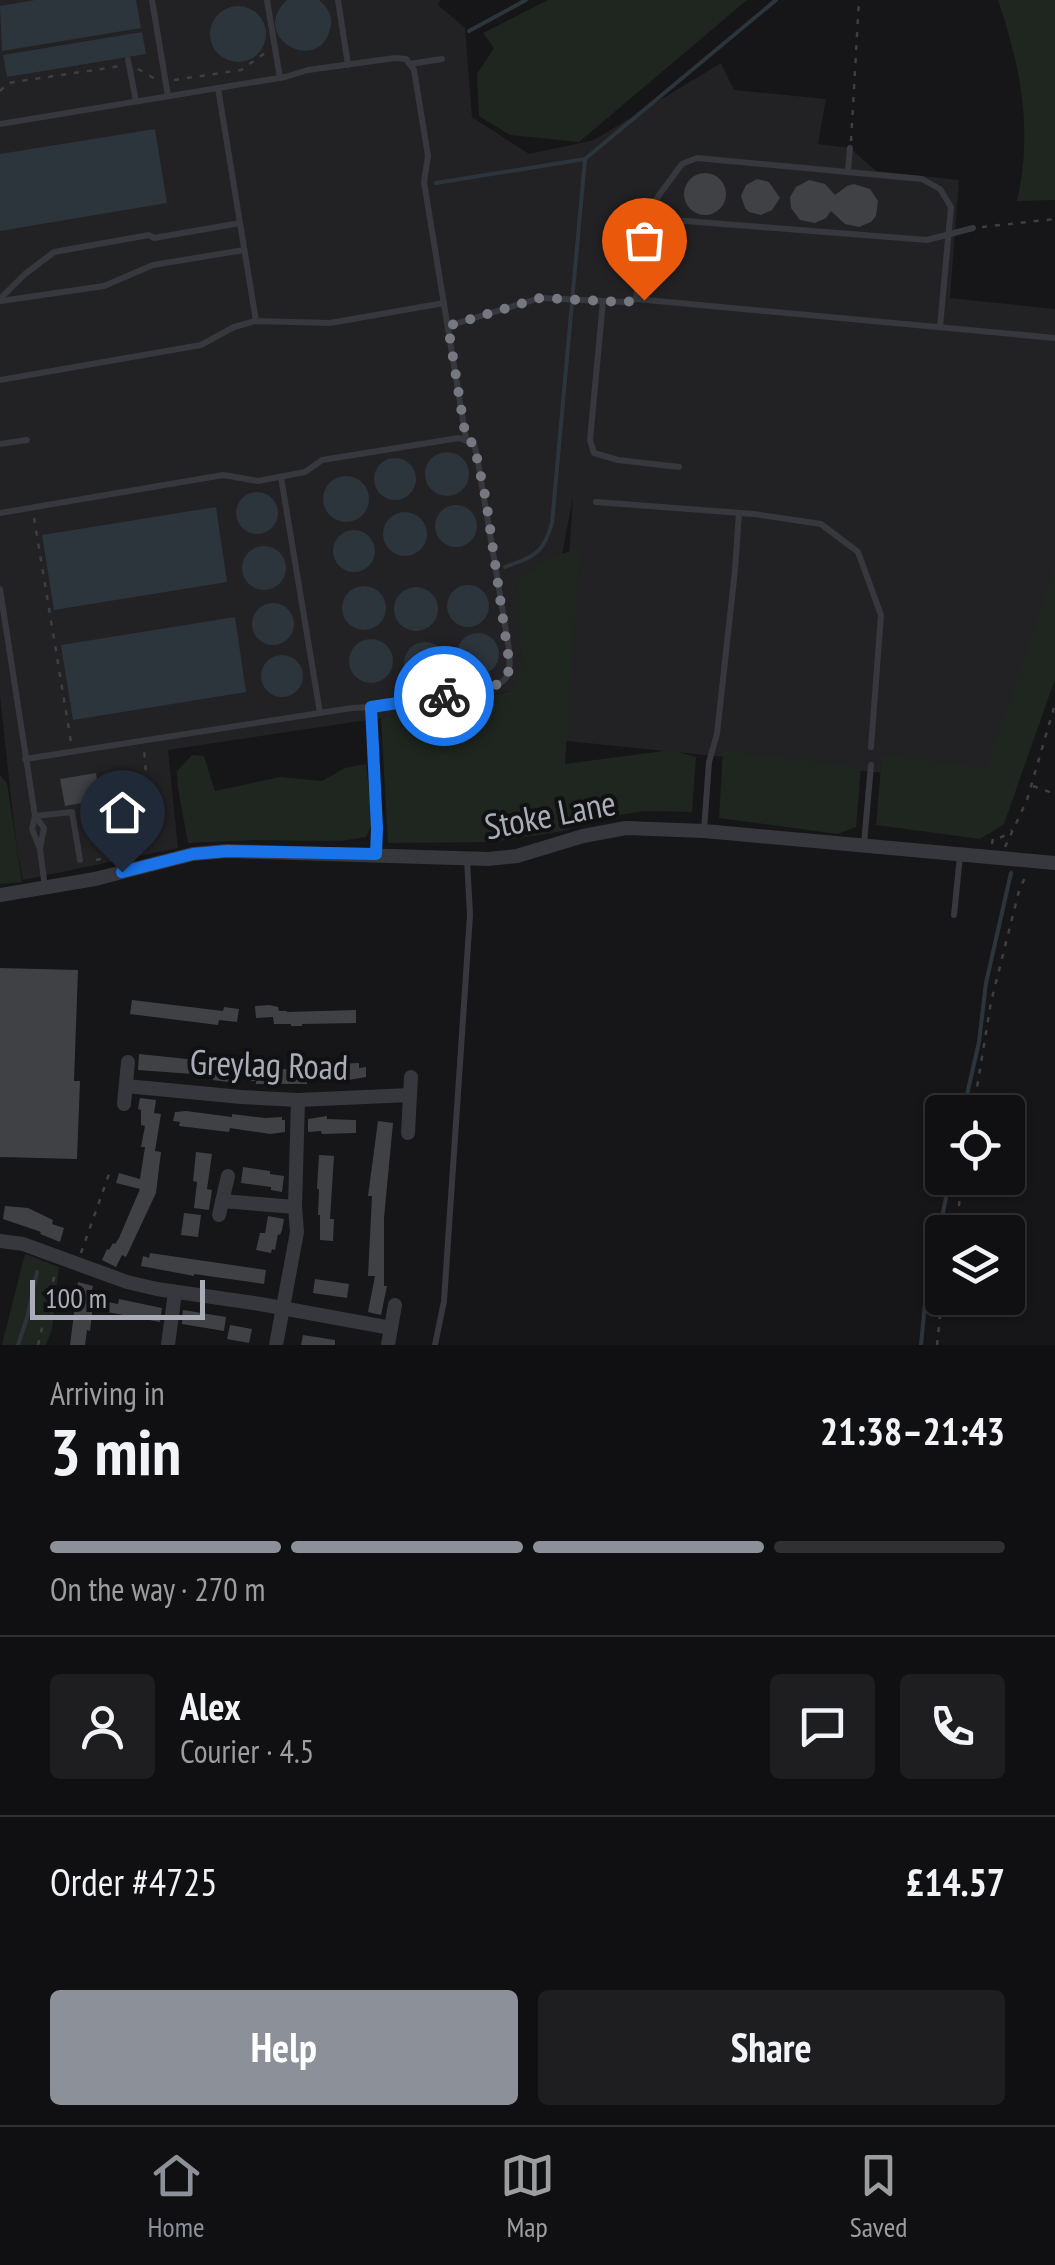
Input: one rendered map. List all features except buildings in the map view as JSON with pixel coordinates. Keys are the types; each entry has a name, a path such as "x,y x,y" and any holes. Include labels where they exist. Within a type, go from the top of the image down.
{"street":[{"name":"Stoke Lane","path":"0,895 45,889 193,854 254,850 488,860 626,828 1055,863"},
{"path":"124,1104 128,1062"},
{"path":"408,1133 411,1077"},
{"name":"Greylag Road","path":"126,1086 298,1100 410,1095"},
{"path":"276,1345 297,1232 298,1100"},
{"path":"228,1176 221,1208 295,1207"},
{"path":"0,1241 22,1244 127,1282 391,1328"},
{"path":"168,1345 175,1292"},
{"path":"388,1345 396,1306"}],"lane":[{"path":"152,0 168,96"},
{"path":"267,0 280,78"},
{"path":"338,0 348,65"},
{"path":"410,64 442,58"},
{"path":"0,124 280,78 308,70 406,59 414,70 428,156 424,182 466,439"},
{"path":"128,60 136,101"},
{"path":"218,88 256,321"},
{"path":"848,171 850,148"},
{"path":"636,299 646,222 659,195 682,164 697,158 848,171 922,179 940,189 951,207 940,327"},
{"path":"650,212 673,220 927,240 974,228"},
{"path":"0,300 54,252 240,223"},
{"path":"0,300 104,286 153,265 244,250"},
{"path":"448,326 540,298 624,302 636,299 1055,338"},
{"path":"603,301 590,440 594,453 618,460 679,466"},
{"path":"0,380 201,345 234,327 256,321 330,323 444,302"},
{"path":"0,512 223,475 258,481 305,472 322,460 466,439 474,444 486,500 510,668 498,686 485,690 25,759"},
{"path":"0,444 26,440"},
{"path":"280,477 320,713"},
{"path":"596,502 822,524 858,552 881,615 871,747"},
{"path":"704,832 739,513"},
{"path":"0,590 35,816 32,829 40,849 45,889"},
{"path":"0,656 10,656"},
{"path":"371,707 376,854"},
{"path":"864,846 871,765"},
{"path":"35,816 72,812 80,860"},
{"path":"954,915 960,854"},
{"path":"435,1345 444,1301 470,916 467,858"}],"path":[{"path":"850,148 858,0"},
{"path":"974,228 1055,219"},
{"path":"32,507 71,745 82,751"},
{"path":"994,857 1014,830 1055,704"},
{"path":"96,860 118,855 149,810 143,742"},
{"path":"1031,786 1055,794"},
{"path":"994,857 994,838 1014,830"},
{"path":"976,1095 991,1002 1030,860"},
{"path":"76,1264 109,1174"},
{"path":"38,1345 59,1257"},
{"path":"937,1345 940,1315"}],"shaded area":[{"path":"0,0 440,0 438,5 465,28 472,117 529,154 594,140 721,63 734,90 826,99 818,144 850,148 876,171 959,180 950,298 1055,309 1055,622 993,784 557,740 573,497 537,685 381,718 168,750 178,848 23,880 0,696"},
{"path":"35,0 136,0 141,28 2,51 0,6"},
{"path":"287,0 319,0 331,17 323,43 313,50 289,46 280,38 275,27 277,14"},
{"path":"548,0 747,0 579,142 510,135 479,116 477,74 494,48 483,33"},
{"path":"998,0 1055,0 1055,200 1017,201 1024,149 1022,99"},
{"path":"238,6 258,14 266,34 258,54 238,62 218,54 210,34 218,14"},
{"path":"142,32 146,54 7,77 3,55"},
{"path":"155,129 167,203 0,231 0,154"},
{"path":"447,452 462,459 469,474 462,489 447,496 432,489 425,474 432,459"},
{"path":"395,458 410,464 416,479 410,494 395,500 380,494 374,479 380,464"},
{"path":"346,476 362,483 369,499 362,515 346,522 330,515 323,499 330,483"},
{"path":"257,492 272,498 278,513 272,528 257,534 242,528 236,513 242,498"},
{"path":"456,505 471,511 477,526 471,541 456,547 441,541 435,526 441,511"},
{"path":"216,507 227,582 54,610 42,535"},
{"path":"405,512 421,518 427,534 421,550 405,556 389,550 383,534 389,518"},
{"path":"354,530 369,536 375,551 369,566 354,572 339,566 333,551 339,536"},
{"path":"264,546 280,552 286,568 280,584 264,590 248,584 242,568 248,552"},
{"path":"580,548 565,764 671,750 696,757 692,812 644,811 596,819 563,831 493,842 388,843 381,718 511,691 522,667 517,580 547,559"},
{"path":"1055,565 1055,679 1004,824 980,839 876,825 882,755 986,767"},
{"path":"468,585 483,591 489,606 483,621 468,627 453,621 447,606 453,591"},
{"path":"364,586 380,592 386,608 380,624 364,630 348,624 342,608 348,592"},
{"path":"416,587 431,594 438,609 431,624 416,631 401,624 394,609 401,594"},
{"path":"273,603 288,609 294,624 288,639 273,645 258,639 252,624 258,609"},
{"path":"235,617 246,692 73,720 61,645"},
{"path":"478,633 493,639 499,654 493,669 478,675 463,669 457,654 463,639"},
{"path":"371,639 386,646 393,661 386,676 371,683 356,676 349,661 356,646"},
{"path":"425,642 440,648 446,663 440,678 425,684 410,678 404,663 410,648"},
{"path":"282,655 297,661 303,676 297,691 282,697 267,691 261,676 267,661"},
{"path":"723,750 861,767 856,827 838,834 719,818"},
{"path":"192,755 204,756 215,791 280,777 322,781 345,768 366,764 373,823 366,837 342,841 188,843 177,771"},
{"path":"0,775 7,783 22,882 0,884"},
{"path":"25,1254 59,1267 52,1329 46,1345 2,1345"}],"waterway":[{"path":"469,31 526,0"},
{"path":"436,183 585,159 776,0"},
{"path":"505,567 536,553 552,523 585,159"},
{"path":"967,1095 979,1042 986,983 1011,873"},
{"path":"942,1215 947,1195"},
{"path":"18,1345 37,1272"},
{"path":"921,1345 925,1304"}],"way so far":[{"path":"444,696 498,686 510,668 486,500 478,456 474,444 466,439 448,326 540,298 644,300"}],"route":[{"path":"122,872 193,854 227,851 376,854 371,707 444,696"}]}
